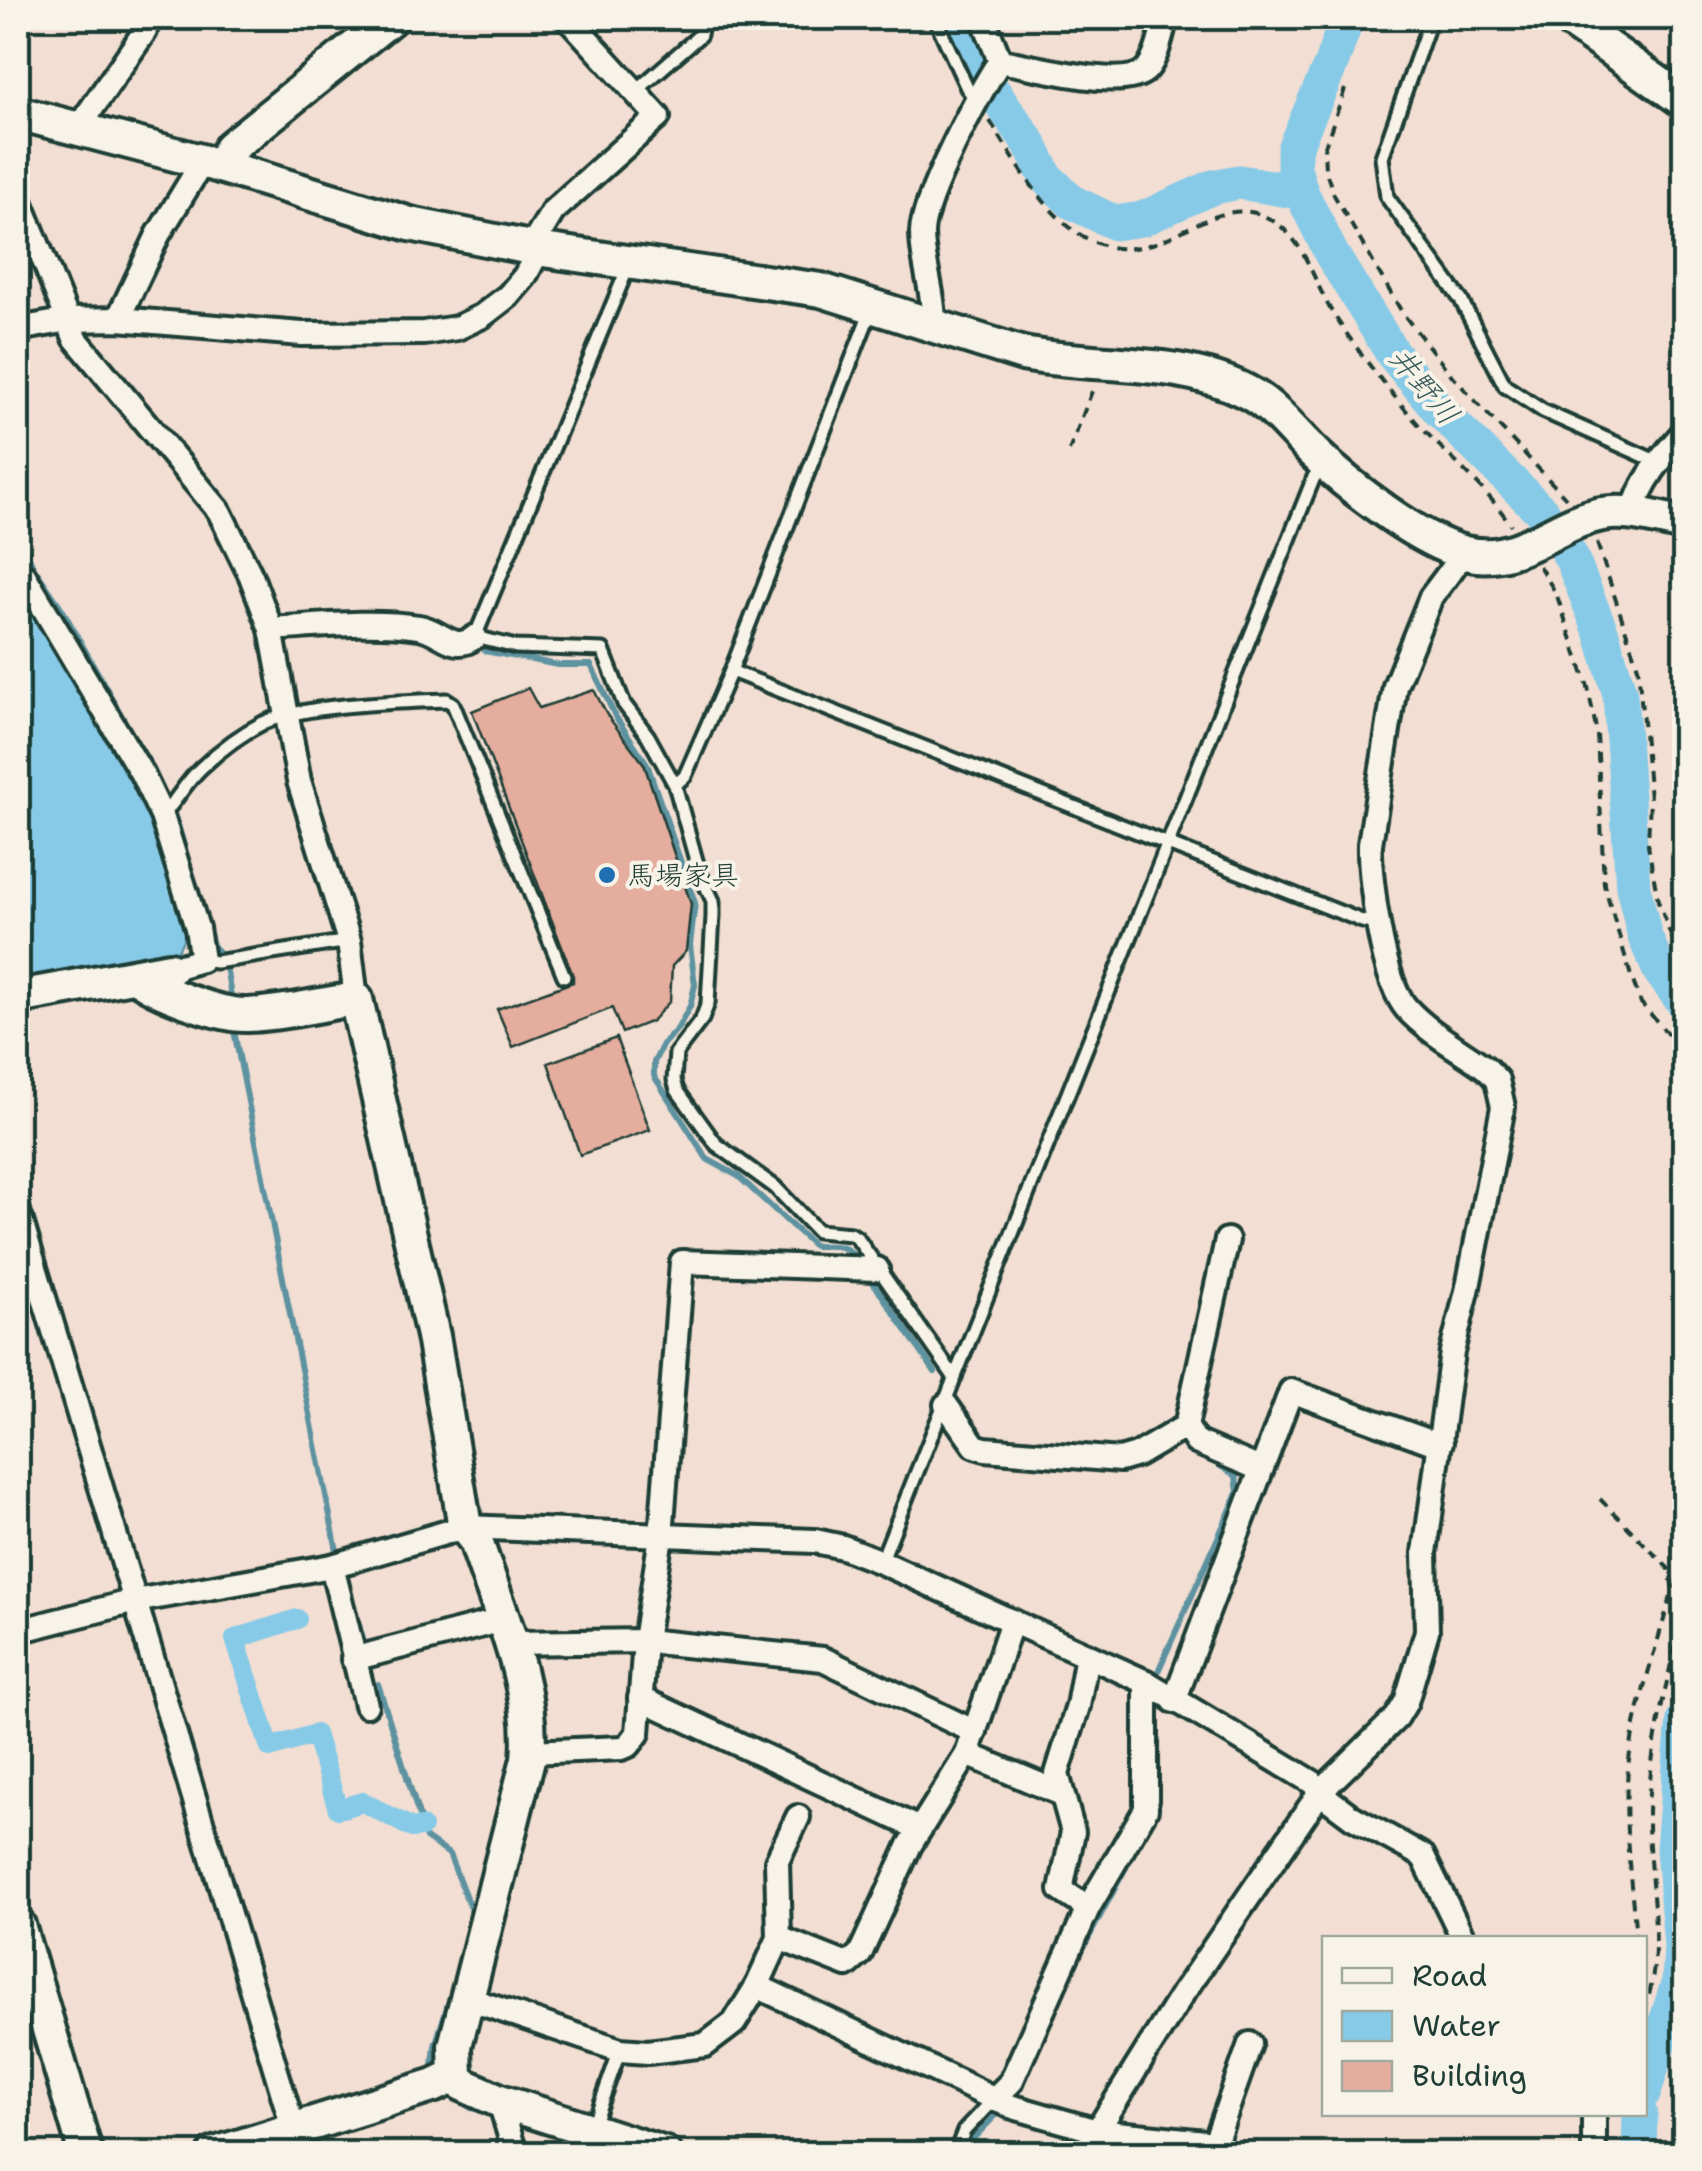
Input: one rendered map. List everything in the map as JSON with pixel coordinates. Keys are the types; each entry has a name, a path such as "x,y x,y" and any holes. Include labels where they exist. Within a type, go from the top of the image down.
{"street":[{"path":"79,126 145,32 146,18"},
{"path":"118,319 158,235 212,164 391,18"},
{"path":"18,329 69,320 118,319 302,334 424,333 457,328 482,316 508,296 525,276 538,236 553,210 658,117 568,18"},
{"path":"934,326 922,227 936,187 998,64 983,18"},
{"path":"998,64 1097,78 1138,76 1146,71 1155,54 1166,18"},
{"path":"1566,18 1684,101"},
{"path":"18,113 79,126 410,224 536,249 821,290 1023,354 1178,370 1236,387 1264,404 1325,464 1372,503 1464,553 1498,554 1604,514 1632,514 1684,524"},
{"path":"18,196 75,338 219,511 251,576 271,629 299,781 349,941 356,999 433,1336 465,1527 476,1541 506,1631 526,1712 528,1752 455,2046 456,2075 462,2084 500,2101 665,2154"},
{"path":"1632,514 1636,498 1658,462 1684,432"},
{"path":"1086,2154 1096,2131 1183,1993 1320,1791 1398,1717 1413,1682 1426,1631 1425,1554 1452,1352 1481,1226 1503,1107 1502,1093 1488,1070 1401,1002 1378,924 1369,866 1395,686 1431,597 1464,553"},
{"path":"18,997 186,964 196,928 162,816 142,774 24,575"},
{"path":"271,629 357,624 419,626 459,644 475,637"},
{"path":"136,976 163,993 247,1015 356,999"},
{"path":"18,1211 298,2141"},
{"path":"1227,1240 1186,1426 1196,1442 1260,1469"},
{"path":"528,1752 629,1745 638,1732 645,1641 661,1536 682,1262 876,1268"},
{"path":"1174,1700 1291,1391 1440,1442"},
{"path":"946,1406 975,1446 984,1449 1120,1460 1137,1455 1186,1426"},
{"path":"18,1630 135,1602 332,1566 465,1527 815,1541 881,1562 1146,1682 1312,1782 1352,1817 1423,1856 1461,1936"},
{"path":"332,1566 366,1705"},
{"path":"779,1938 836,1963 854,1962 920,1829 971,1743 1012,1621"},
{"path":"353,1659 506,1631 823,1660 1062,1794"},
{"path":"1087,1655 1078,1706 1057,1774 1073,1832 1061,1890 1088,1908"},
{"path":"993,2100 1011,2082 1046,1995 1088,1908 1146,1808 1146,1682"},
{"path":"640,1698 920,1829"},
{"path":"466,1998 620,2050 648,2052 704,2045 734,2023 757,1986 779,1938 777,1861 798,1817"},
{"path":"18,1925 86,2154"},
{"path":"757,1986 993,2100 1096,2131 1214,2143 1250,2044"},
{"path":"214,2154 298,2141 456,2075"},
{"path":"500,2101 516,2154"},
{"path":"1594,2116 1594,2154"}],"lane":[{"path":"635,92 700,35 702,28 692,18"},
{"path":"935,18 979,98"},
{"path":"1431,18 1382,157 1387,197 1462,300 1505,386 1543,412 1658,462"},
{"path":"630,263 475,637 516,647 603,650 624,704 648,736 675,786 699,871 712,901 708,1003 702,1019 676,1053 674,1080 678,1090 716,1144 775,1187 817,1231 857,1238 955,1378"},
{"path":"675,786 685,776 730,670 872,305"},
{"path":"881,1562 1314,477 1325,464"},
{"path":"730,670 1362,921 1378,924"},
{"path":"162,816 198,770 232,742 264,723 285,716 381,703 447,700 453,704 564,976"},
{"path":"186,964 349,941"},
{"path":"592,2128 620,2050"},
{"path":"955,2154 964,2130 993,2100"}],"path":[{"path":"979,98 1039,198 1070,228 1088,239 1128,248 1150,245 1213,217 1240,211 1261,214 1282,226 1300,248 1328,308 1390,391 1526,543 1556,593 1588,687 1597,734 1604,885 1631,976 1641,1002 1684,1053"},
{"path":"1069,451 1096,380 1096,364"},
{"path":"1600,1498 1669,1569 1673,1588 1638,1709 1630,1758 1628,1826 1636,1936"},
{"path":"1647,2001 1654,1976 1656,1935 1649,1796 1657,1728 1684,1607"}],"water":[{"path":"18,603 30,607 63,656 137,785 154,823 186,934 175,956 18,982"}],"building":[{"name":"馬場家具","path":"528,688 539,708 594,690 607,715 644,764 691,904 686,951 672,966 670,1001 652,1021 622,1033 612,1008 513,1047 497,1009 573,982 472,711"},
{"path":"616,1038 650,1130 580,1155 548,1063"}],"waterway":[{"name":"井野川","path":"951,18 967,54 1030,144 1046,177 1072,202 1115,223 1142,219 1213,187 1239,182 1301,192"},
{"name":"井野川","path":"1347,18 1294,149 1294,168 1301,192 1332,255 1393,354 1440,411 1543,513 1571,557 1602,634 1620,695 1633,887 1645,937 1660,971 1684,1003"},
{"path":"18,534 143,754"},
{"path":"485,651 558,665 591,665 615,716 647,764 695,903 690,945 695,985 690,1006 654,1062 654,1076 707,1159 738,1176 814,1246 843,1248 857,1259"},
{"path":"177,821 197,892"},
{"path":"207,923 213,945 221,956"},
{"path":"226,967 232,1001"},
{"path":"234,1031 337,1551"},
{"path":"868,1275 935,1372"},
{"path":"1155,1678 1238,1493 1236,1476 1214,1462"},
{"path":"353,1604 365,1646"},
{"path":"297,1619 235,1639 270,1748 315,1734 338,1809 363,1802 412,1828 422,1827"},
{"path":"378,1684 426,1838 449,1854 474,1918"},
{"name":"井野川","path":"1647,2082 1679,1981 1681,1946 1673,1849 1684,1719"},
{"path":"1079,1956 1150,1822"},
{"path":"433,2066 435,2046 456,1978"},
{"path":"1013,2097 1021,2089 1029,2068"},
{"path":"448,2094 471,2108 486,2111"},
{"path":"966,2154 971,2141 998,2113"},
{"name":"井野川","path":"1639,2154 1640,2116"}],"place":[{"name":"馬場家具","path":"607,875"}]}
